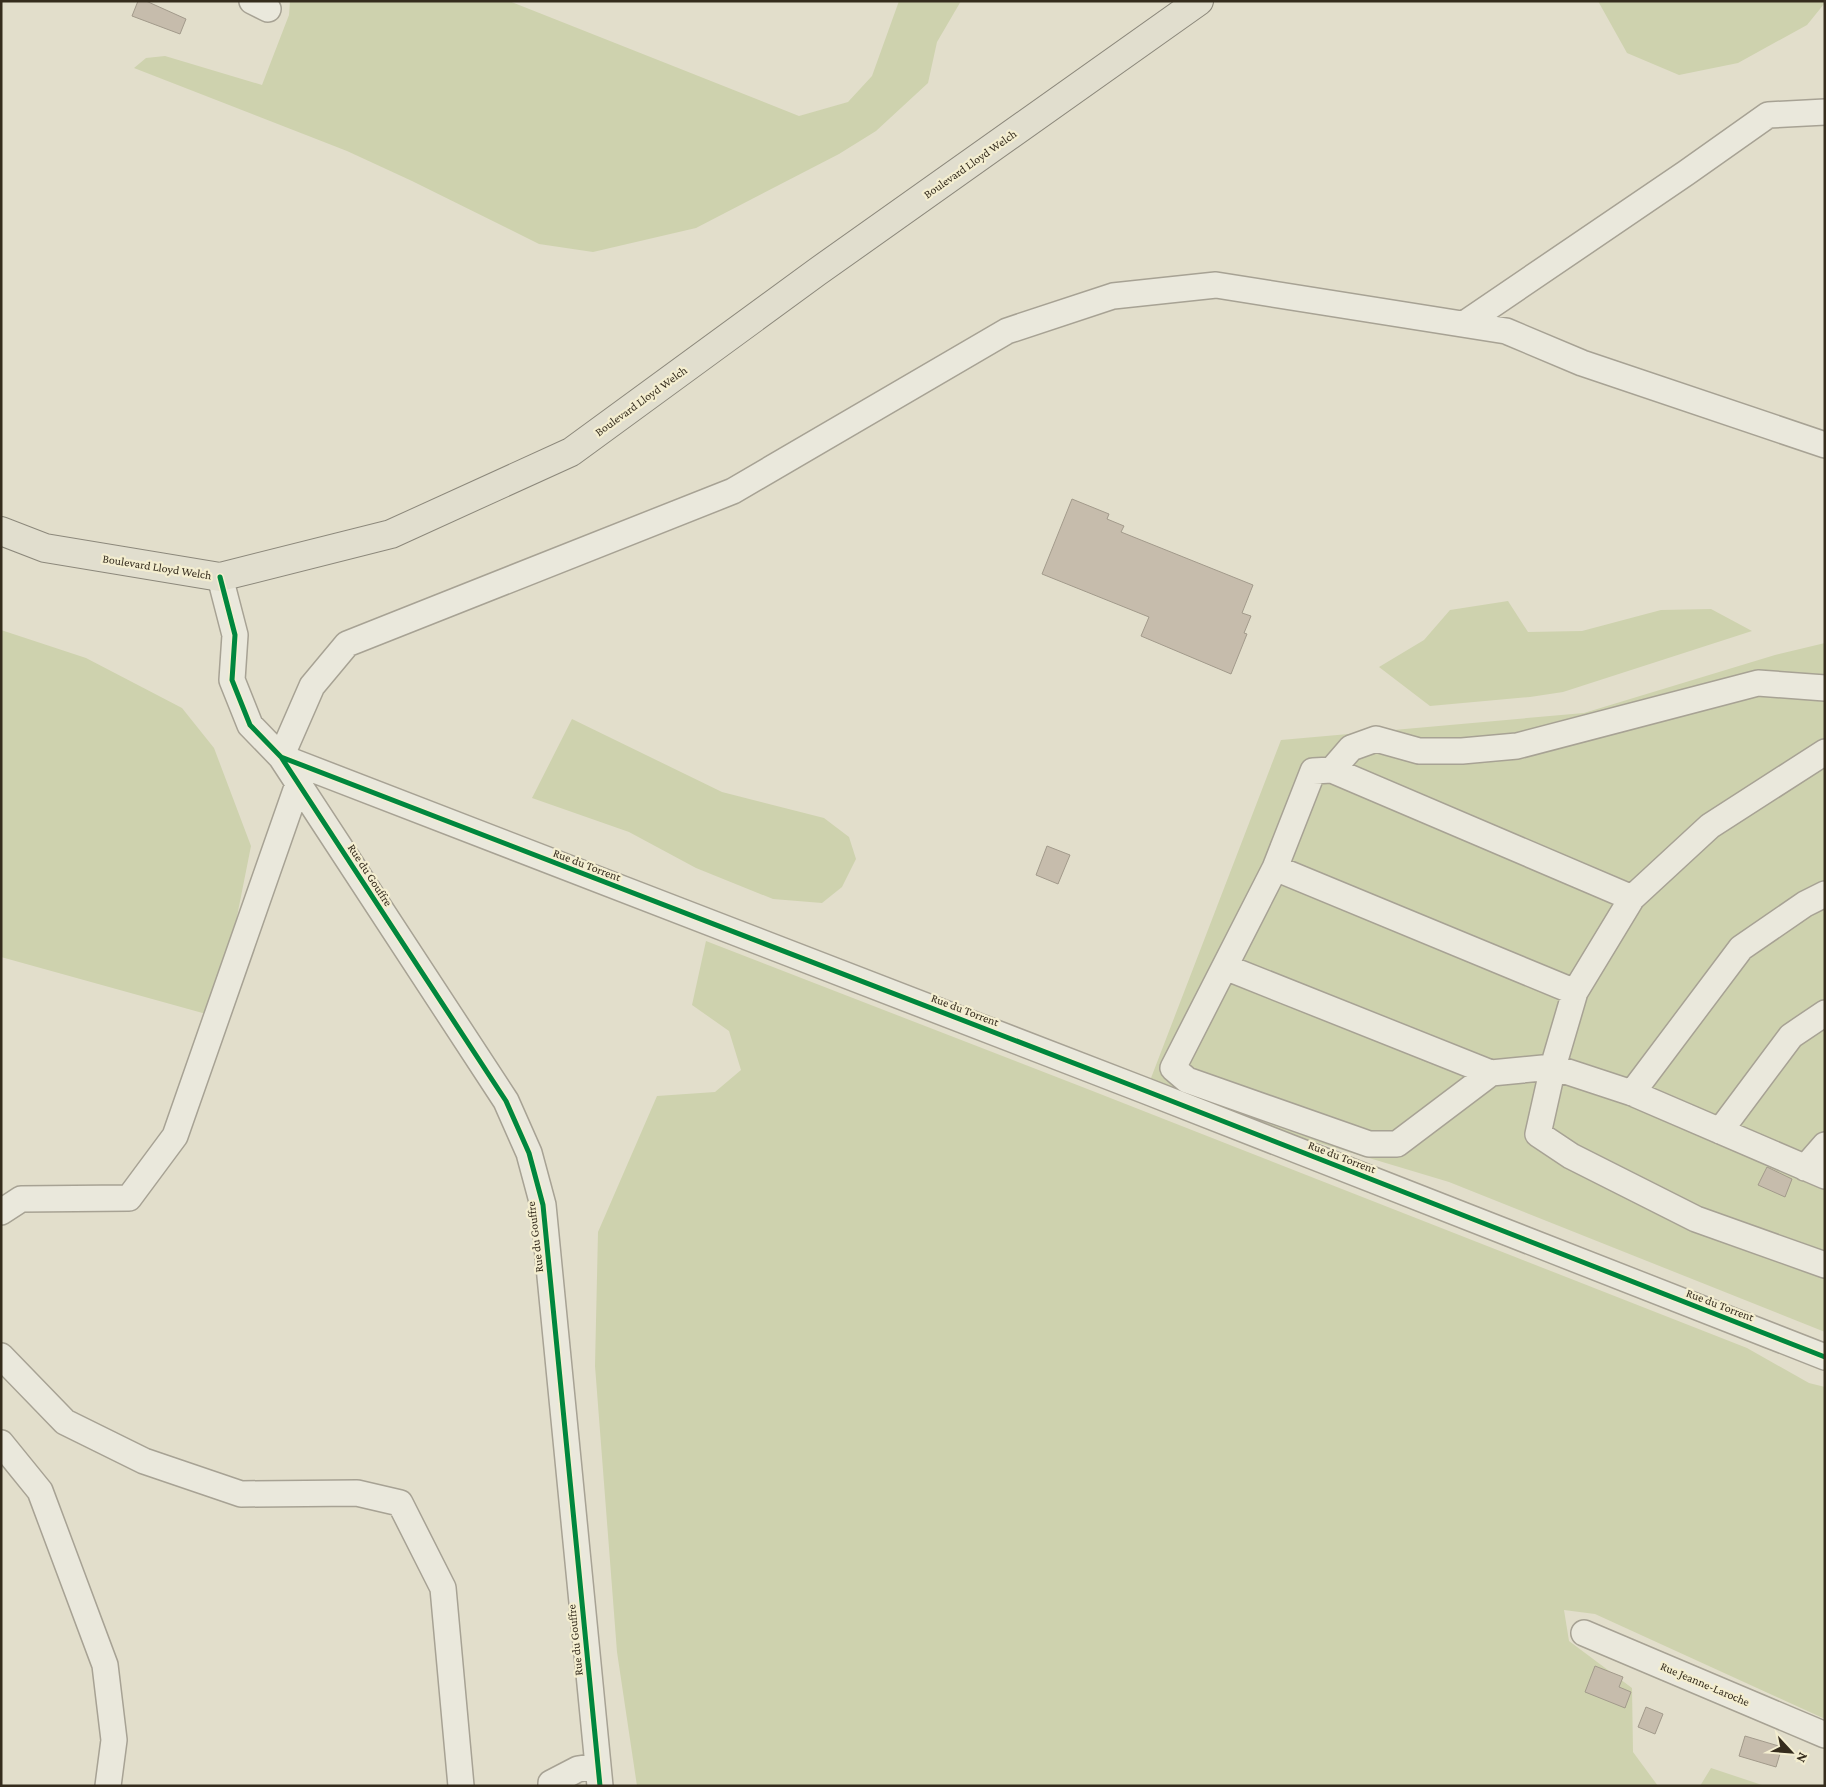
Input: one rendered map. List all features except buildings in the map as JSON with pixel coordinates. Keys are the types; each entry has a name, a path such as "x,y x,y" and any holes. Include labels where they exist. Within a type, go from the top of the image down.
{"main road":[{"name":"Boulevard Lloyd Welch","path":"1,531 45,548 220,577 391,534 571,452 817,272 1199,1"}],"street":[{"path":"1464,324 1768,115 1825,112"},
{"path":"281,757 312,686 347,644 734,491 1007,331 1113,296 1216,285 1506,331 1582,363 1825,445"},
{"name":"Rue du Torrent","path":"220,577 234,635 232,680 250,725 281,757 1137,1087 1825,1357"},
{"path":"1332,770 1351,748 1376,739 1419,750 1462,750 1518,746 1758,683 1825,688"},
{"path":"1825,752 1710,826 1632,898 1574,992 1553,1067 1538,1134 1570,1156 1696,1219 1825,1265"},
{"name":"Rue du Gouffre","path":"281,757 506,1100 528,1153 543,1205 599,1776"},
{"path":"1491,1073 1397,1144 1369,1144 1186,1080 1173,1068 1274,868 1313,771 1332,770 1632,898"},
{"path":"1,1212 21,1199 129,1198 175,1136 298,784"},
{"path":"1274,868 1574,992"},
{"path":"1632,1094 1741,948 1805,904 1825,894"},
{"path":"1225,967 1491,1073 1553,1067 1632,1094 1815,1172 1825,1145"},
{"path":"1720,1131 1790,1036 1825,1013"},
{"path":"1,1356 65,1422 144,1461 241,1494 357,1493 400,1502 443,1588 461,1786"},
{"path":"1,1443 40,1491 105,1665 114,1740 108,1786"},
{"name":"Rue Jeanne-Laroche","path":"1584,1633 1825,1735"},
{"path":"551,1786 551,1783 578,1769 599,1776"}],"green space":[{"path":"290,1 509,1 799,116 848,102 872,76 899,1 961,1 937,42 928,83 876,131 839,154 696,228 593,252 539,244 347,151 134,68 146,58 165,56 262,85 289,15"},
{"path":"1598,1 1824,1 1824,4 1807,25 1738,63 1679,75 1627,53"},
{"path":"1508,601 1528,632 1582,631 1661,610 1711,609 1752,631 1563,692 1530,697 1430,706 1379,667 1424,640 1450,610"},
{"path":"1,630 86,658 182,708 214,748 251,846 217,1017 1,957"},
{"path":"1825,643 1825,1332 1449,1182 1146,1091 1281,740 1584,713 1775,655"},
{"path":"572,719 722,792 824,818 849,837 856,859 842,887 822,903 773,899 696,868 629,832 532,798"},
{"path":"706,941 1747,1348 1809,1383 1825,1387 1825,1719 1595,1614 1564,1610 1569,1641 1632,1688 1633,1752 1658,1786 637,1786 617,1652 595,1366 598,1232 657,1096 715,1092 741,1070 729,1031 692,1005"},
{"path":"1711,1768 1765,1786 1700,1786"}],"cycle path":[{"path":"220,577 235,635 232,680 250,725 281,757 1146,1091 1825,1357"},
{"path":"281,757 506,1101 529,1153 543,1205 600,1786"}]}
